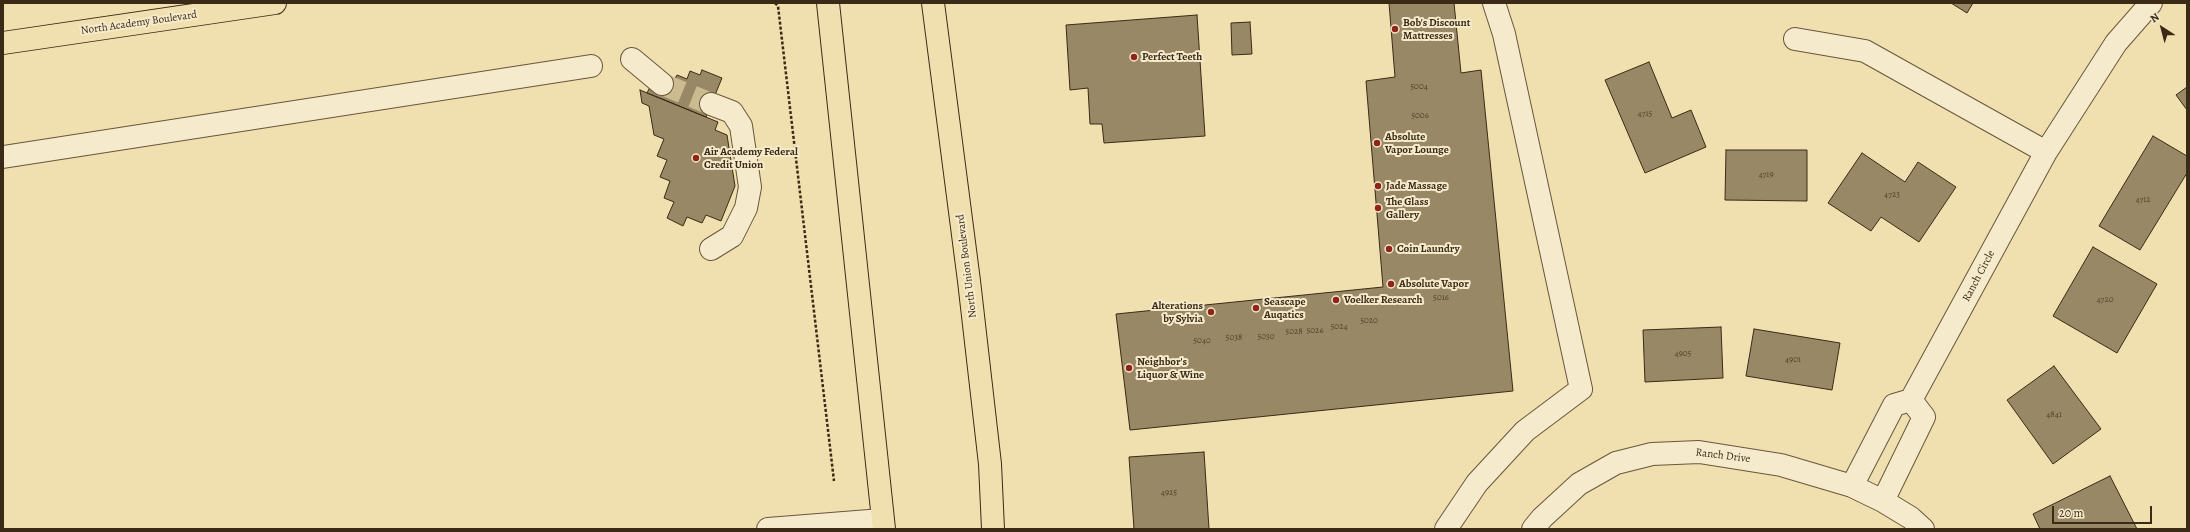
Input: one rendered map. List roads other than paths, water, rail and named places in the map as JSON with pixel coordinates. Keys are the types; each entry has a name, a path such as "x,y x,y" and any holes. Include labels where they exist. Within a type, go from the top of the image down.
{"main road":[{"name":"North Academy Boulevard","path":"3,43 275,3"},
{"path":"828,3 883,524"},
{"name":"North Union Boulevard","path":"934,3 969,281 990,464 993,529"}],"street":[{"path":"1446,529 1477,483 1525,431 1581,389 1504,34 1494,3"},
{"name":"Ranch Circle","path":"1911,400 2046,152 2116,43 2151,3"},
{"path":"1795,39 1865,51 2046,152"},
{"path":"632,59 662,84"},
{"path":"3,157 591,66"},
{"path":"711,104 732,112 741,126 750,187 746,208 732,236 711,249"},
{"path":"1852,486 1894,405 1911,400 1924,417 1883,501"},
{"name":"Ranch Drive","path":"1533,529 1542,518 1579,484 1616,462 1652,454 1699,452 1752,459 1796,469 1852,486 1883,501 1911,518 1923,529"},
{"path":"768,529 883,524"}],"tunnel":[{"path":"662,84 711,104"}],"place":[{"name":"Bob's Discount Mattresses","path":"1395,29"},
{"name":"Perfect Teeth","path":"1134,57"},
{"name":"Absolute Vapor Lounge","path":"1377,143"},
{"name":"Air Academy Federal Credit Union","path":"696,158"},
{"name":"Jade Massage","path":"1378,186"},
{"name":"The Glass Gallery","path":"1378,208"},
{"name":"Coin Laundry","path":"1389,249"},
{"name":"Absolute Vapor","path":"1391,284"},
{"name":"Voelker Research","path":"1336,300"},
{"name":"Seascape Auqatics","path":"1256,308"},
{"name":"Alterations by Sylvia","path":"1211,312"},
{"name":"Neighbor's Liquor & Wine","path":"1129,368"}]}
